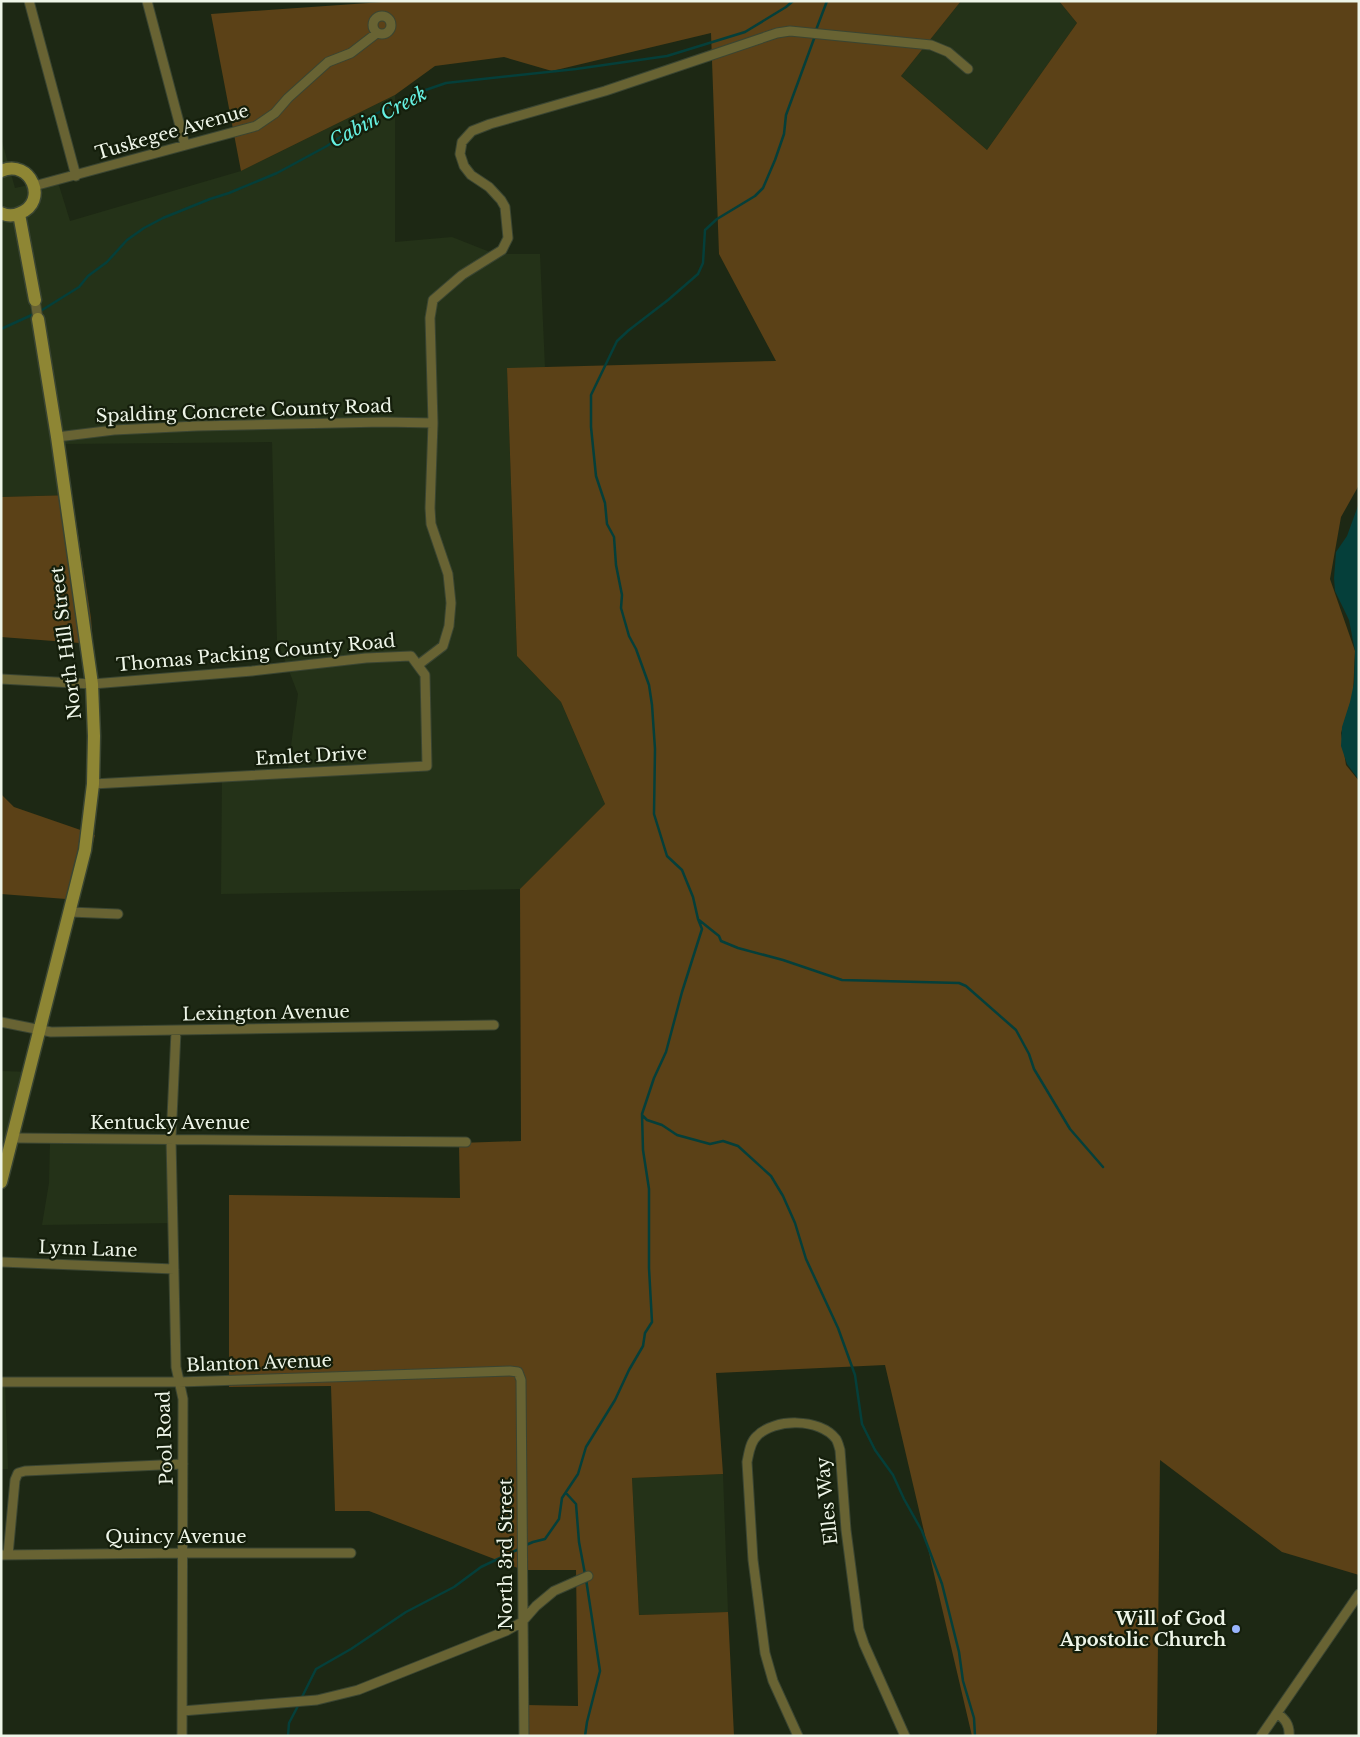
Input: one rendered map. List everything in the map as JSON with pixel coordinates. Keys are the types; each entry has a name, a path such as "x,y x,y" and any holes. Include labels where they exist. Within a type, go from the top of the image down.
{"street":[{"path":"30,1 76,176"},
{"path":"147,1 185,145"},
{"path":"418,665 443,646 449,626 451,603 448,574 431,524 430,508 434,423 430,318 433,300 462,275 502,250 508,238 505,207 501,200 489,187 470,175 464,166 460,154 462,142 472,131 490,124 605,91 777,33 790,31 931,45 948,52 968,69"},
{"name":"Tuskegee Avenue","path":"34,186 256,126 276,113 295,92 328,62 352,53 377,33"},
{"path":"1,213 19,214 30,206 35,193 31,179 26,174 19,170 2,167"},
{"name":"North Hill Street","path":"1,1182 85,850 93,784 94,736 92,684 57,437 19,214"},
{"name":"Spalding Concrete County Road","path":"57,437 114,430 197,426 384,422 434,423"},
{"name":"Thomas Packing County Road","path":"92,684 252,671 366,658 412,656 418,665"},
{"name":"Emlet Drive","path":"93,784 427,766 425,675 418,665"},
{"path":"1,679 92,684"},
{"path":"70,912 118,914"},
{"name":"Lexington Avenue","path":"1,1022 51,1032 494,1025"},
{"name":"Pool Road","path":"176,1031 171,1140 176,1367 183,1399 182,1736"},
{"name":"Kentucky Avenue","path":"12,1138 466,1142"},
{"name":"Lynn Lane","path":"1,1262 174,1269"},
{"name":"Blanton Avenue","path":"1,1382 179,1382 500,1371 518,1372"},
{"name":"North 3rd Street","path":"518,1372 521,1380 524,1736"},
{"name":"Elles Way","path":"798,1736 773,1680 765,1653 753,1560 747,1462 755,1437 767,1428 782,1423 804,1424 822,1429 836,1439 840,1450 846,1530 859,1629 905,1736"},
{"path":"5,1555 15,1480 18,1473 25,1471 183,1464"},
{"name":"Quincy Avenue","path":"5,1555 182,1552 351,1553"},
{"path":"182,1711 308,1701 358,1690 506,1631 522,1622 536,1606 554,1591 588,1576"},
{"path":"1261,1736 1359,1594"},
{"path":"1277,1713 1284,1718 1290,1730 1289,1736"}],"shaded area":[{"path":"397,1 961,1 901,76 987,150 1077,23 1059,1 1359,1 1359,485 1341,517 1330,579 1355,651 1353,694 1341,733 1346,765 1359,781 1359,1575 1282,1552 1160,1460 1157,1733 1155,1736 972,1736 885,1365 716,1373 723,1474 632,1478 639,1615 728,1612 734,1736 526,1736 525,1705 578,1706 576,1570 523,1570 369,1511 335,1511 331,1386 229,1387 229,1195 460,1198 459,1143 521,1141 520,889 605,804 561,702 517,656 507,368 776,361 719,254 711,33 552,71 504,57 435,66 395,95 241,171 211,14"},
{"path":"961,1 1059,1 1077,23 987,150 901,76"},
{"path":"395,95 395,242 452,237 495,254 540,254 545,368 507,368 517,656 561,702 605,804 520,889 221,894 222,772 288,768 298,694 277,640 272,442 64,444 72,495 1,497 1,138 15,188 57,179 70,221 241,171"},
{"path":"72,495 91,618 93,644 1,637 1,497"},
{"path":"1,794 14,807 95,835 79,900 1,894"},
{"path":"1,1071 32,1072 16,1141 1,1142"},
{"path":"173,1139 175,1223 42,1225 49,1183 50,1141"},
{"path":"1,1382 5,1382 8,1469 1,1469"},
{"path":"723,1474 728,1612 639,1615 632,1478"}],"water":[{"path":"1359,503 1359,780 1347,764 1341,746 1342,727 1354,683 1355,651 1349,620 1335,591 1334,578 1336,552 1347,536"}],"waterway":[{"name":"Cabin Creek","path":"39,312 79,287 88,276 107,262 127,240 144,228 163,218 277,173 327,146 368,118 414,94 446,83 576,69 667,56 745,32 793,1"},
{"path":"816,30 827,1"},
{"path":"526,1545 545,1539 559,1519 562,1498 578,1474 586,1447 615,1400 643,1346 645,1333 652,1322 649,1268 649,1189 643,1150 642,1114 654,1078 666,1052 702,929 693,897 682,870 667,856 654,814 655,749 649,685 636,649 629,636 621,608 622,595 616,565 614,537 607,524 605,503 596,476 591,427 591,395 617,341 698,274 703,263 705,230 717,219 755,196 763,188 784,134 786,115 815,36"},
{"name":"Cabin Creek","path":"1,329 34,314"},
{"path":"699,920 719,936 721,941 842,980 959,983 966,986 1016,1030 1029,1054 1034,1069 1070,1129 1103,1167"},
{"path":"642,1115 647,1120 662,1125 677,1135 710,1144 723,1141 738,1146 771,1176 783,1196 795,1223 806,1259 838,1328 855,1375 862,1424 875,1450 893,1475 922,1531 942,1584 959,1652 963,1681 974,1718 975,1736"},
{"path":"566,1493 576,1504 579,1542 585,1574"},
{"path":"301,1699 316,1669 351,1649 406,1612 454,1587 481,1567 521,1548"},
{"path":"585,1736 600,1671 586,1579"},
{"path":"288,1736 289,1723 299,1704"}],"place":[{"name":"Will of God Apostolic Church","path":"1236,1629"}]}
